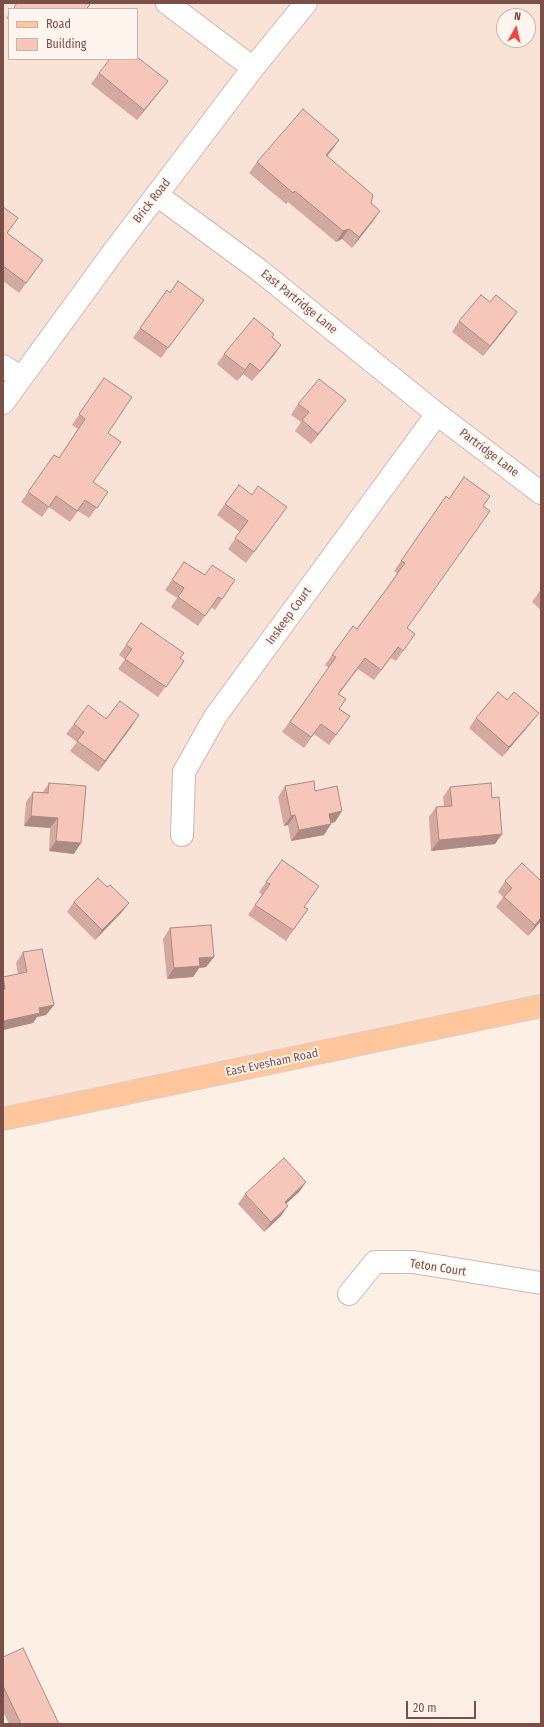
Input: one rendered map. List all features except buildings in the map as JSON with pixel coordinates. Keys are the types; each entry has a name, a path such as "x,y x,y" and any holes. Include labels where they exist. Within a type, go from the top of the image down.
{"main road":[{"name":"East Evesham Road","path":"3,1119 541,1006"}],"street":[{"path":"167,3 253,68"},
{"name":"Brick Road","path":"3,403 12,372 114,251 253,68 306,3"},
{"name":"East Partridge Lane","path":"158,195 259,270 437,414"},
{"name":"Partridge Lane","path":"437,414 541,493"},
{"name":"Inskeep Court","path":"182,835 184,772 215,717 437,414"},
{"name":"Teton Court","path":"349,1294 375,1262 413,1262 541,1283"}],"shaded area":[{"path":"3,3 541,3 541,1007 3,1119"}]}
